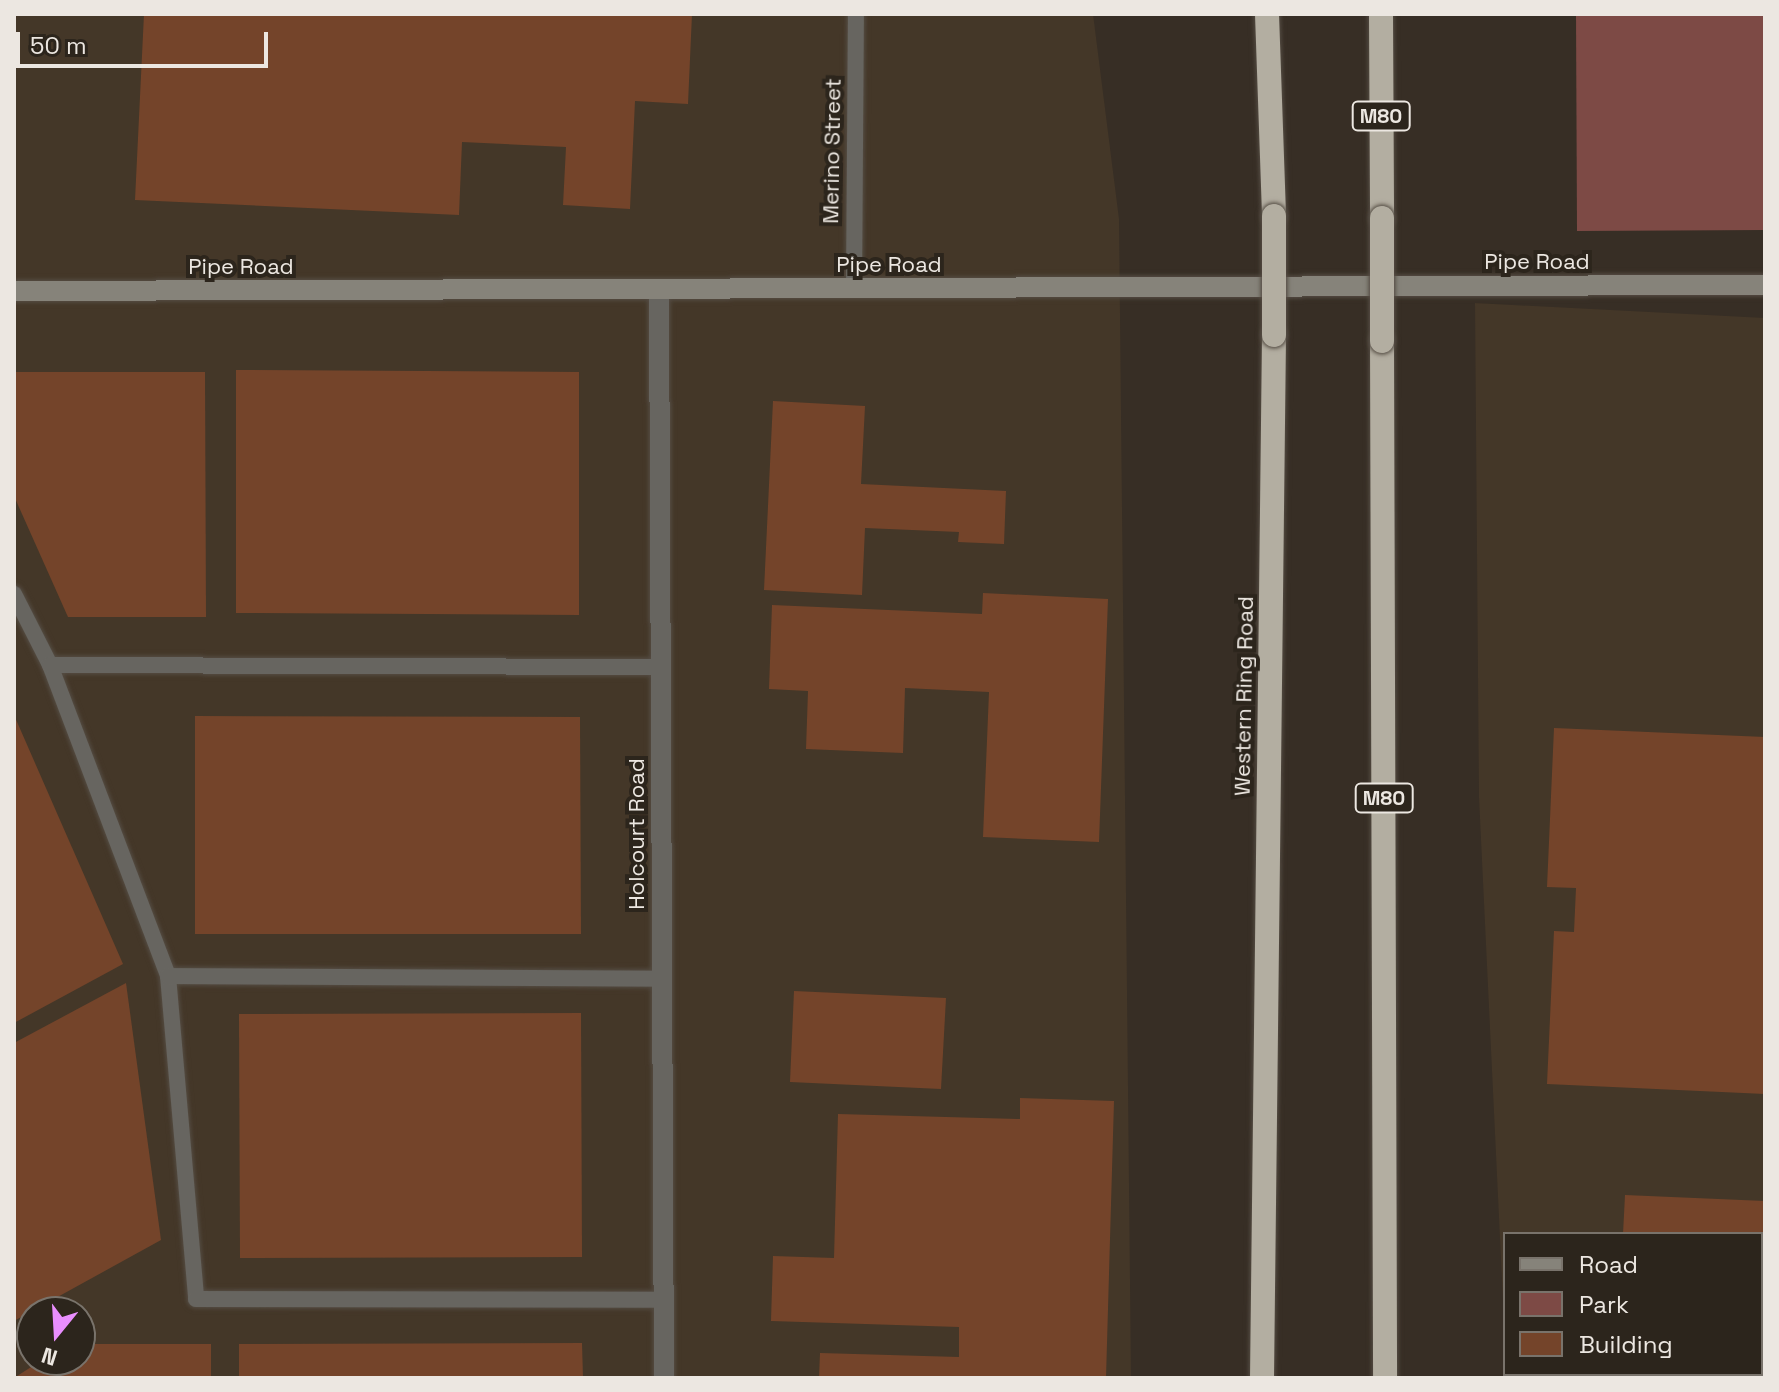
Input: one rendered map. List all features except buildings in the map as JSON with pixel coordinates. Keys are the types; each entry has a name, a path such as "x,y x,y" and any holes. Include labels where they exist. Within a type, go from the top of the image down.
{"highway":[{"name":"Western Ring Road","path":"1262,1378 1274,335 1274,216 1267,14"},
{"name":"M80","path":"1381,14 1385,1378"},
{"path":"1385,1255 1398,1378"}],"street":[{"name":"Pipe Road","path":"14,291 1765,285"},
{"name":"Holcourt Road","path":"659,290 664,1378"}],"lane":[{"name":"Merino Street","path":"854,289 856,14"},
{"path":"14,594 50,665 168,976 196,1299 664,1300"},
{"path":"50,665 660,667"},
{"path":"168,976 662,979"}],"shaded area":[{"path":"14,14 1093,14 1119,219 1131,1378 14,1378"},
{"path":"1475,303 1765,318 1765,1378 1506,1378 1763,1376 1763,1232 1503,1232 1503,1301 1479,797"}],"green space":[{"path":"1576,14 1765,14 1765,230 1577,231"}]}
